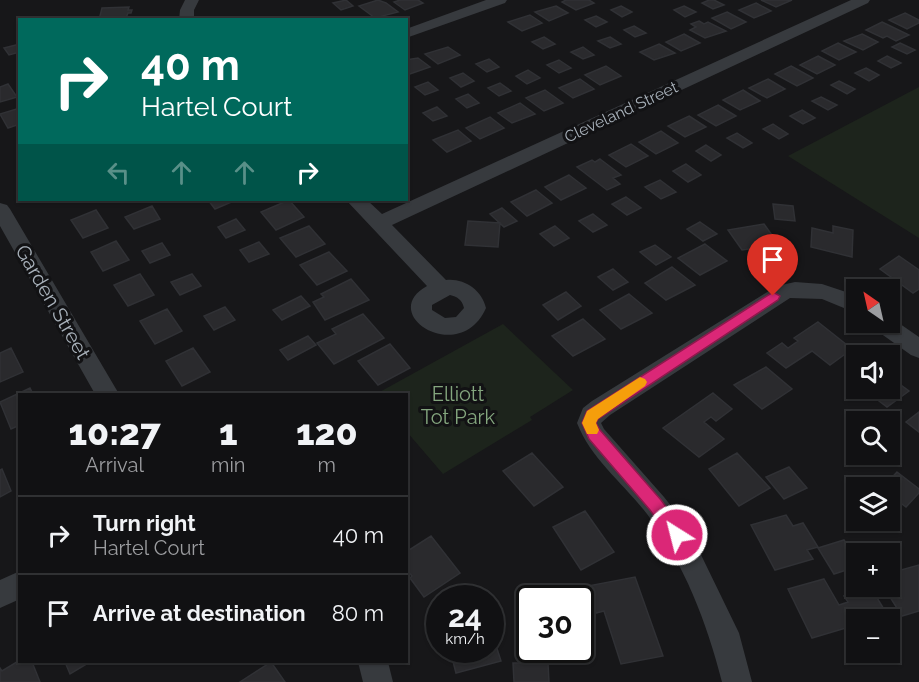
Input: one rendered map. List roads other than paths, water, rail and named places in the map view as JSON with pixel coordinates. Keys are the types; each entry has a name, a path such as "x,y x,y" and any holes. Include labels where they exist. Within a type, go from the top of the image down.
{"street":[{"path":"186,18 192,0"},
{"path":"408,33 500,0"},
{"name":"Cleveland Street","path":"380,223 863,0"},
{"path":"357,201 430,274 440,288"},
{"name":"Garden Street","path":"0,209 106,393"},
{"path":"737,682 724,633 677,535 655,505 594,435 589,423 592,415 601,408 773,296 785,291 810,289 826,291 846,300"},
{"path":"896,333 919,349"},
{"path":"0,595 18,585"},
{"path":"373,663 378,682"}],"park label":[{"name":"Elliott Tot Park","path":"458,406"}]}
